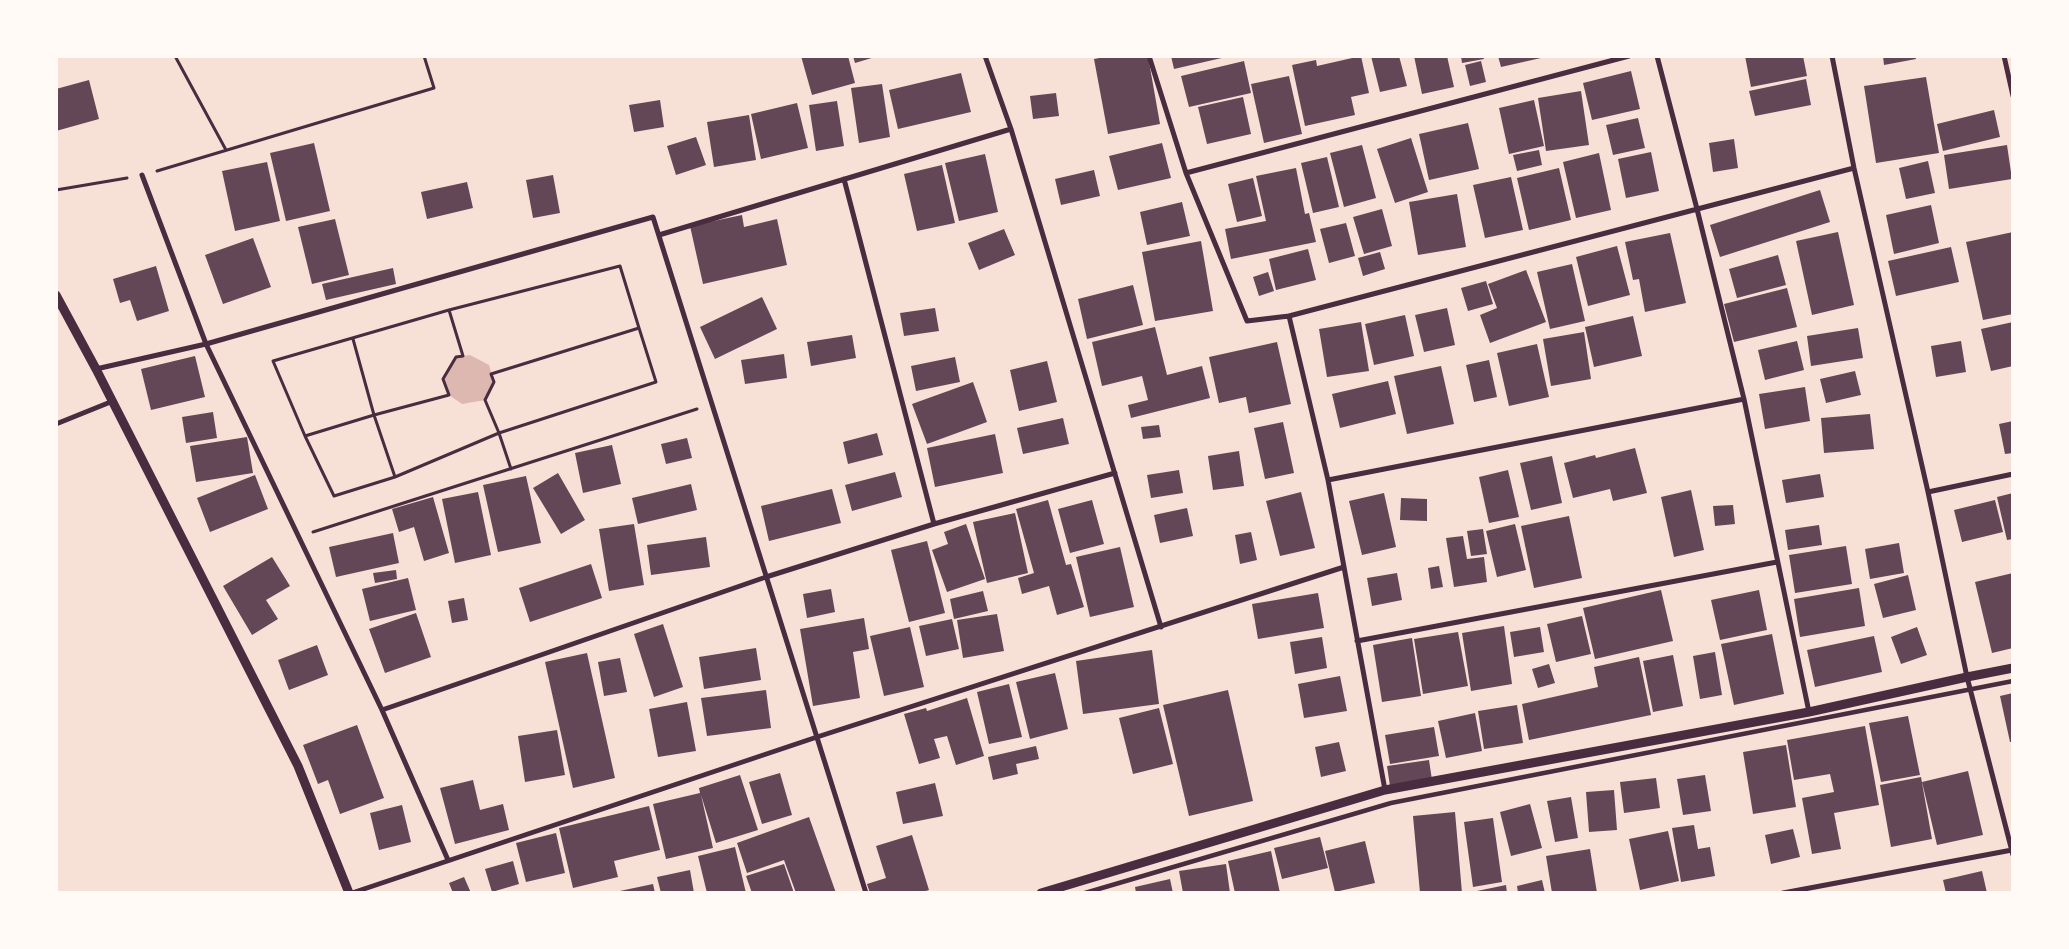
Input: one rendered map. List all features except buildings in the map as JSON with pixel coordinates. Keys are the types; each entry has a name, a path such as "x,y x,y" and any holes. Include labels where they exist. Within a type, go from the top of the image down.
{"street":[{"path":"985,56 1011,129 1161,627"},
{"path":"1149,56 1186,173 1246,321 1289,316 1854,168"},
{"path":"1186,173 1629,56"},
{"path":"1657,56 1744,399 1809,712"},
{"path":"1783,893 1817,890 2012,853 1967,676 1928,492 1854,168 1832,56"},
{"path":"2004,56 2013,96"},
{"path":"659,235 1011,129"},
{"path":"142,175 206,344 382,710 448,860"},
{"path":"844,179 934,524"},
{"path":"96,369 206,344 653,217 866,893"},
{"path":"56,295 113,401 298,766 350,893 817,737 1344,567"},
{"path":"1289,316 1328,480 1385,790"},
{"path":"1328,480 1744,399"},
{"path":"56,424 113,401"},
{"path":"382,710 766,577 934,524 1115,473"},
{"path":"1928,492 2013,474"},
{"path":"1357,641 1778,562"},
{"path":"1041,893 1385,790 1809,712 1967,676 2013,668"},
{"path":"1085,893 1391,803 2013,681"}],"path":[{"path":"175,56 226,150"},
{"path":"56,190 142,175 434,88 424,56"},
{"path":"620,266 639,328 656,382 499,432 396,477 334,496 305,436 273,361 449,310 620,266"},
{"path":"305,436 449,395 443,379 456,357 463,356 449,310"},
{"path":"511,469 486,400 494,382 491,374 639,328"},
{"path":"353,339 374,415 396,477"},
{"path":"299,536 712,404"}],"shaded area":[{"path":"470,355 489,365 494,382 485,400 462,404 449,395 443,379 456,357"}]}
